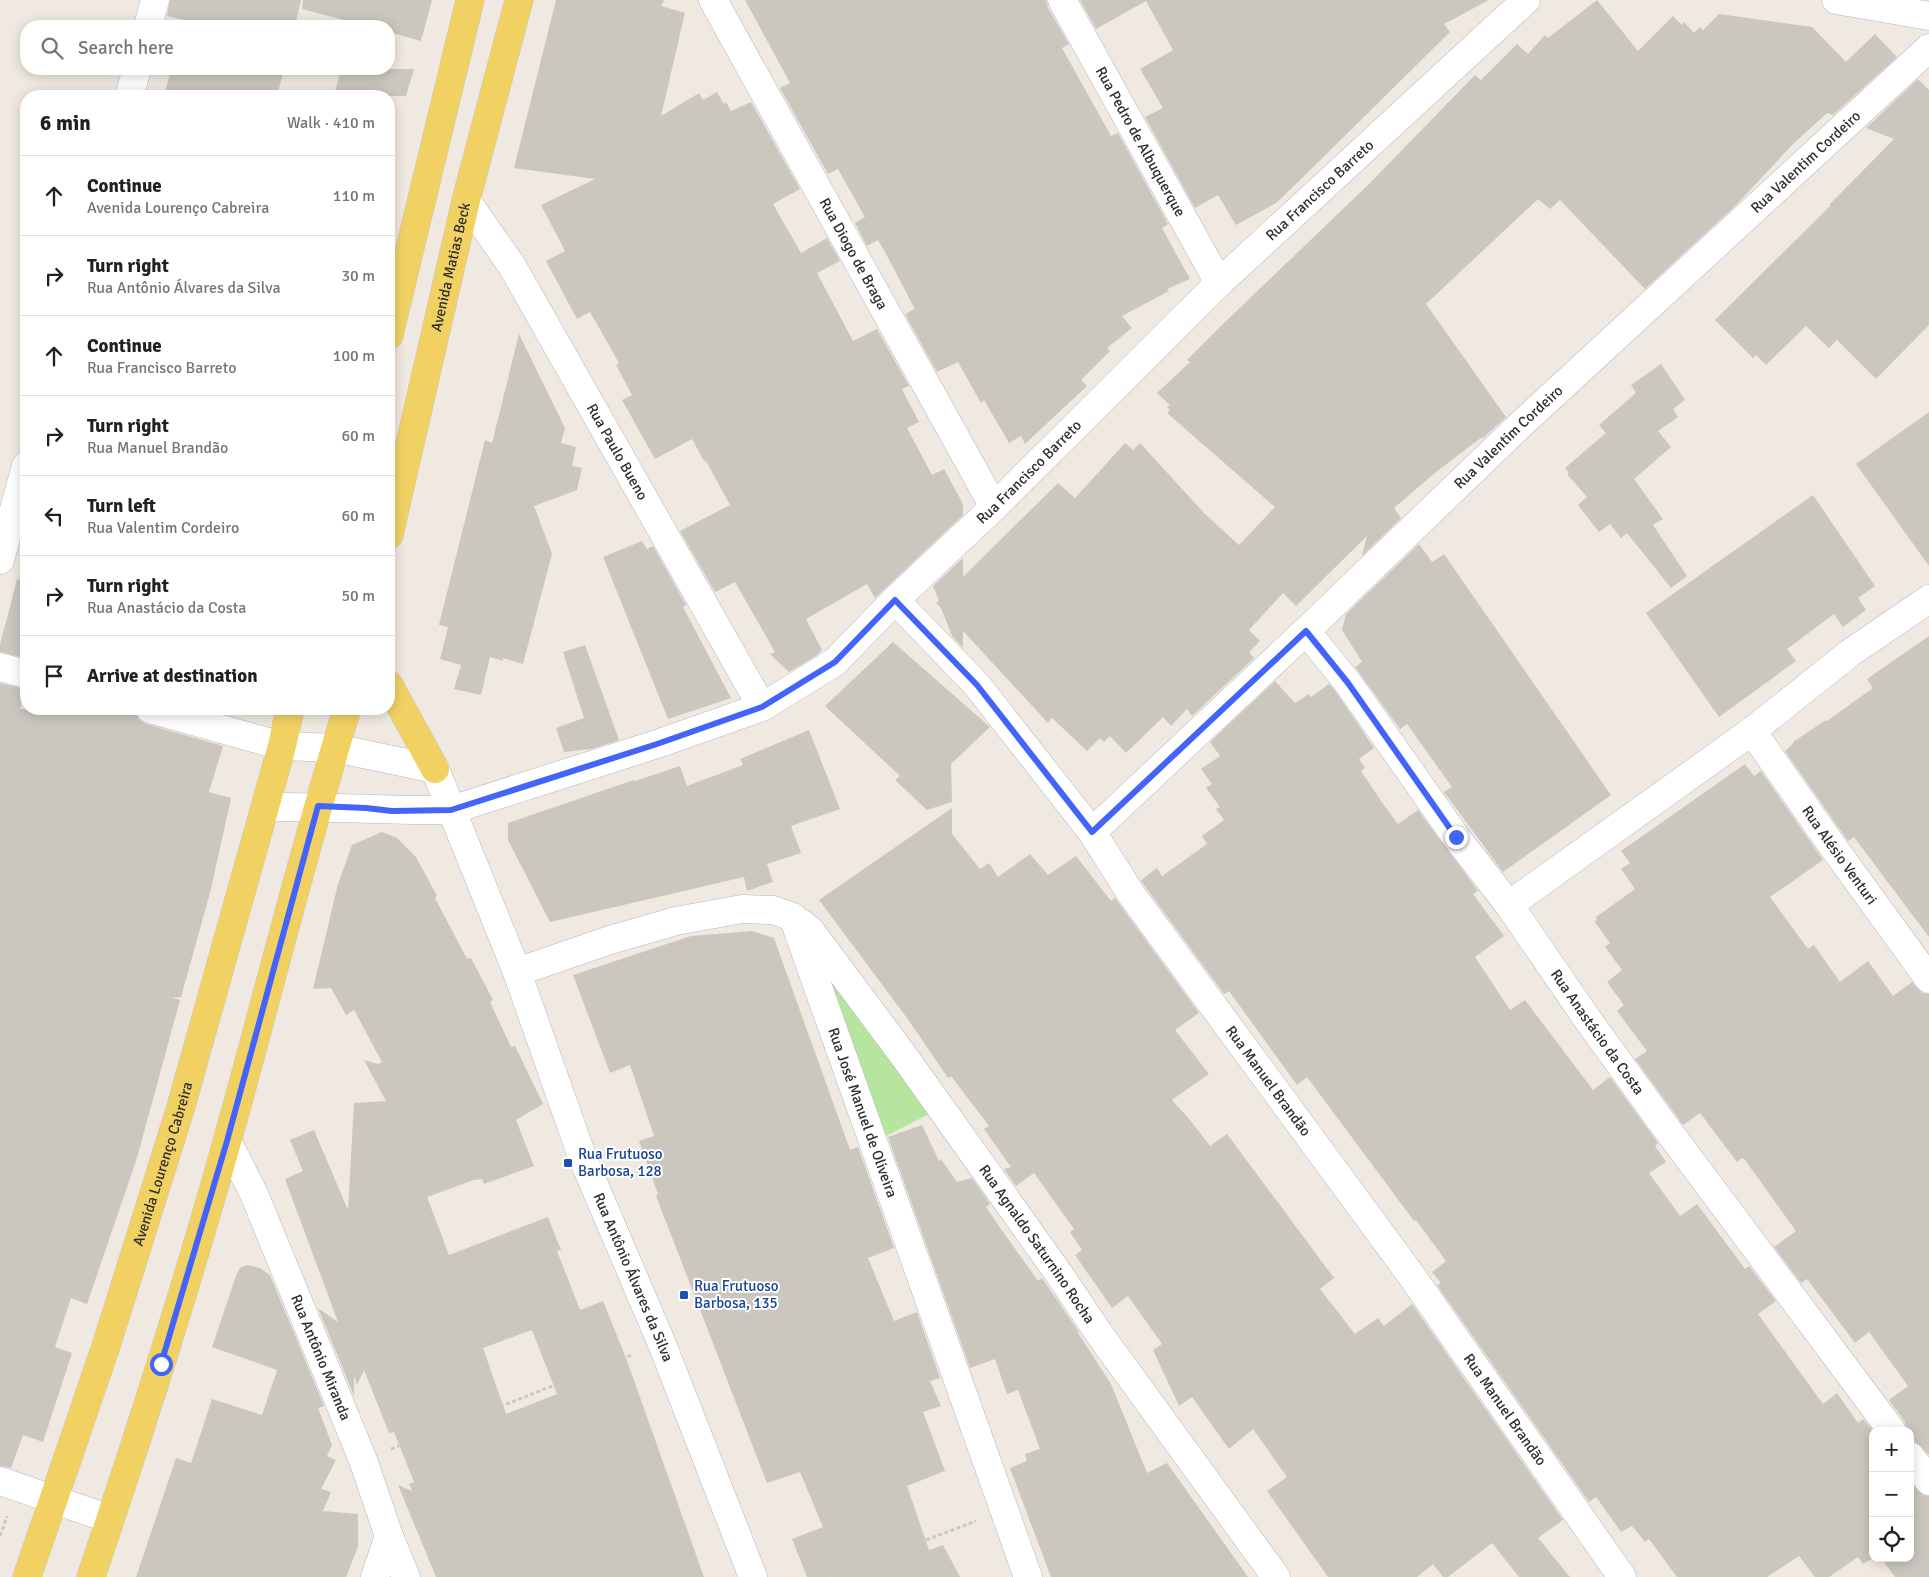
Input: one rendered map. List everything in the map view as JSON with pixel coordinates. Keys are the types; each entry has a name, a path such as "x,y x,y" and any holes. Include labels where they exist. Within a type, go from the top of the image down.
{"main road":[{"path":"395,310 470,0"},
{"name":"Avenida Matias Beck","path":"395,509 466,200 519,0"},
{"path":"395,696 435,769"},
{"path":"282,746 289,715"},
{"path":"91,1577 161,1364 227,1141 318,806 345,715"},
{"name":"Avenida Lourenço Cabreira","path":"27,1577 106,1346 177,1119 282,746"}],"street":[{"path":"150,20 156,0"},
{"name":"Rua Diogo de Braga","path":"713,0 994,507"},
{"name":"Rua Pedro de Albuquerque","path":"1062,0 1219,283"},
{"name":"Rua Francisco Barreto","path":"451,810 657,744 762,707 835,662 895,600 994,507 1219,283 1526,0"},
{"path":"1836,0 1929,16"},
{"name":"Rua Valentim Cordeiro","path":"1092,832 1306,631 1517,428 1929,48"},
{"path":"132,90 135,75"},
{"name":"Rua Paulo Bueno","path":"466,200 512,266 762,707"},
{"path":"0,560 20,488"},
{"path":"1509,905 1752,731 1850,653 1929,599"},
{"name":"Rua Manuel Brandão","path":"895,600 977,685 1092,832 1131,894 1405,1267 1622,1577"},
{"name":"Rua Anastácio da Costa","path":"1306,631 1348,683 1456,837 1509,905 1588,1020 1889,1427"},
{"path":"0,667 20,672"},
{"path":"171,715 282,746 335,748 435,769"},
{"name":"Rua Alésio Venturi","path":"1752,731 1929,979"},
{"name":"Rua Antônio Álvares da Silva","path":"435,769 517,972 583,1160 662,1344 753,1577"},
{"path":"265,807 318,806 392,811 451,810"},
{"path":"517,972 610,940 676,921 742,909 773,910 793,917"},
{"name":"Rua Agnaldo Saturnino Rocha","path":"793,917 810,930 906,1059 1054,1266 1112,1351 1276,1577"},
{"name":"Rua José Manuel de Oliveira","path":"793,917 1028,1577"},
{"name":"Rua Antônio Miranda","path":"227,1141 254,1194 363,1460 389,1536 406,1577"},
{"path":"1914,1461 1929,1482"},
{"path":"0,1482 110,1519"},
{"path":"374,1577 389,1536"}],"path":[{"path":"906,1059 1131,894"},
{"path":"363,1460 662,1344"},
{"path":"829,1577 1004,1511"},
{"path":"0,1536 8,1512"}],"green space":[{"path":"825,970 931,1113 884,1137"}],"building":[{"path":"170,0 301,0 296,20 184,20 167,16"},
{"path":"303,0 432,0 421,41 395,34 395,20 344,20 302,9"},
{"path":"556,0 664,0 661,6 685,13 661,116 699,93 703,100 717,92 731,111 751,102 800,189 773,204 801,253 827,238 840,261 817,273 853,341 877,329 909,386 902,389 919,422 907,428 932,475 944,469 963,504 963,515 875,598 867,584 806,619 822,650 816,656 789,672 770,654 775,652 735,582 715,592 680,531 730,505 706,461 704,461 692,439 655,459 622,400 632,395 616,365 619,363 590,312 577,319 546,261 565,251 541,205 595,179 514,168"},
{"path":"745,0 1046,0 1048,8 1069,44 1062,48 1111,136 1118,133 1168,224 1162,228 1190,279 1167,289 1169,291 1122,316 1132,328 1107,348 1110,351 1081,380 1087,386 1025,444 1021,436 1009,443 984,400 981,403 958,362 937,372 905,314 915,309 878,240 867,246 855,223 865,217 838,169 828,174 780,88 790,83"},
{"path":"1080,0 1489,0 1444,24 1450,32 1297,183 1276,203 1236,225 1218,195 1195,208 1145,117 1163,108 1140,69 1173,50 1146,1 1096,29"},
{"path":"1597,0 1638,51 1673,16 1682,25 1684,22 1694,33 1700,27 1703,30 1719,14 1812,27 1846,62 1875,34 1897,57 1833,115 1827,113 1793,144 1736,205 1645,289 1560,200 1550,209 1538,199 1426,304 1506,417 1483,438 1436,472 1394,508 1401,518 1362,556 1367,536 1296,606 1283,593 1249,630 1260,641 1249,652 1254,658 1192,716 1187,709 1171,726 1163,717 1126,753 1110,736 1104,742 1100,738 1087,751 1052,718 1048,723 963,631 963,648 952,636 941,608 936,603 939,601 933,586 963,558 963,577 1058,483 1075,498 1125,443 1133,450 1140,443 1205,514 1239,545 1275,507 1167,413 1170,410 1167,407 1170,405 1157,393 1190,362 1187,360 1224,323 1369,184 1475,75 1481,80 1517,44 1528,54 1545,35 1548,38"},
{"path":"395,69 414,69 406,96 395,96 395,90 336,90 339,75 395,75"},
{"path":"169,75 282,75 279,90 166,90"},
{"path":"1918,79 1929,90 1929,325 1876,379 1837,340 1829,348 1806,326 1766,365 1756,355 1753,358 1715,320 1831,205 1829,205 1894,139 1866,128"},
{"path":"519,334 565,428 561,443 576,447 572,466 582,468 577,490 534,506 552,554 523,664 503,658 503,661 490,657 481,695 454,689 461,665 440,659 448,627 439,625 485,440 492,443"},
{"path":"1661,364 1685,400 1673,409 1678,417 1658,431 1671,447 1634,479 1663,519 1653,525 1687,576 1671,588 1627,533 1621,538 1610,524 1599,532 1578,505 1587,497 1567,474 1569,473 1565,468 1606,433 1599,425 1636,393 1631,385"},
{"path":"1929,412 1929,566 1856,464"},
{"path":"1813,495 1875,586 1858,598 1866,610 1843,627 1834,614 1787,649 1796,661 1719,717 1646,613"},
{"path":"642,541 647,549 653,546 686,605 683,607 731,698 668,719 603,557"},
{"path":"1419,544 1432,562 1444,554 1611,795 1503,872 1444,792 1452,787 1407,724 1400,729 1355,667 1362,662 1342,630 1346,614"},
{"path":"17,579 20,580 20,657 0,652 0,645"},
{"path":"1929,636 1929,937 1854,837 1848,841 1785,751 1793,742 1827,721 1873,688 1867,679"},
{"path":"893,642 990,727 951,764 952,802 927,810 895,780 900,776 825,706"},
{"path":"585,645 619,740 592,749 564,752 556,728 584,718 563,652"},
{"path":"1275,681 1295,703 1309,694 1311,697 1329,684 1336,692 1374,748 1359,759 1365,768 1361,771 1383,804 1398,824 1418,810 1478,891 1473,894 1504,936 1475,957 1510,1010 1525,1000 1593,1090 1610,1077 1658,1143 1655,1146 1666,1162 1649,1173 1680,1216 1697,1204 1745,1269 1749,1266 1776,1301 1758,1314 1823,1404 1837,1393 1858,1423 1863,1419 1870,1427 1869,1560 1863,1564 1858,1557 1829,1577 1815,1577 1799,1556 1767,1577 1677,1577 1649,1539 1645,1542 1632,1526 1621,1532 1596,1497 1589,1502 1437,1285 1441,1283 1432,1272 1446,1261 1307,1077 1297,1085 1229,991 1224,994 1141,880 1157,868 1162,876 1207,844 1202,836 1224,820 1216,809 1220,807 1206,788 1212,784 1201,769 1220,756 1210,742"},
{"path":"0,683 20,688 20,715 137,715 139,720 146,724 223,746 209,792 231,798 211,889 181,997 172,998 180,1000 137,1158 87,1304 71,1298 55,1347 72,1353 43,1442 23,1435 11,1468 0,1466"},
{"path":"809,730 840,809 791,826 801,853 767,864 773,882 747,891 744,877 550,922 508,840 508,823 680,766 687,786 743,765 740,759"},
{"path":"1745,764 1754,776 1761,771 1823,860 1770,897 1808,949 1814,945 1840,982 1868,961 1893,996 1912,982 1922,993 1929,994 1929,1455 1914,1442 1914,1427 1906,1427 1905,1422 1889,1400 1908,1386 1869,1332 1855,1343 1807,1279 1801,1283 1774,1247 1796,1231 1745,1160 1742,1158 1737,1162 1700,1113 1683,1125 1635,1059 1647,1051 1617,1011 1624,1005 1607,982 1622,970 1605,947 1610,943 1594,921 1597,920 1596,917 1635,889 1621,869 1630,863 1621,851"},
{"path":"952,808 952,834 980,869 989,863 998,877 1030,854 1048,875 1076,856 1111,901 1115,898 1199,1013 1175,1030 1209,1074 1172,1100 1210,1146 1227,1134 1334,1278 1320,1289 1355,1334 1378,1318 1384,1326 1412,1304 1563,1520 1538,1538 1570,1577 1519,1577 1492,1543 1448,1577 1443,1577 1433,1564 1417,1577 1328,1577 1267,1491 1287,1477 1253,1429 1229,1449 1192,1397 1179,1406 1153,1350 1162,1344 1128,1296 1112,1308 1075,1255 1082,1250 1070,1232 1074,1229 1034,1173 1016,1186 1004,1169 1011,1167 984,1129 989,1126 951,1076 948,1078 907,1018 819,900"},
{"path":"382,832 397,838 416,857 467,959 471,958 493,1000 490,1002 511,1047 515,1046 543,1104 516,1120 534,1166 484,1184 482,1179 474,1180 427,1197 449,1255 548,1217 561,1250 557,1251 580,1310 603,1301 626,1358 704,1577 436,1577 398,1485 412,1491 409,1484 414,1482 394,1432 389,1433 364,1370 357,1385 354,1376 354,1396 318,1308 338,1322 285,1179 303,1171 290,1140 314,1130 348,1210 354,1103 386,1101 364,1060 378,1064 382,1062 354,1010 346,1015 331,988 313,989 338,884 352,845","holes":["532,1330 557,1394 506,1414 483,1348"]},
{"path":"752,931 774,938 850,1150 858,1147 894,1248 868,1258 894,1321 917,1312 940,1378 930,1381 941,1406 923,1412 945,1471 907,1486 929,1550 943,1545 960,1577 807,1577 792,1539 823,1527 800,1472 767,1483 656,1196 658,1194 639,1141 654,1136 630,1065 610,1073 573,975 691,936"},
{"path":"922,1125 939,1161 941,1159 957,1182 972,1178 990,1204 986,1207 1001,1229 1038,1281 1042,1278 1079,1332 1111,1384 1147,1473 1167,1463 1248,1577 1051,1577 1010,1468 1027,1461 1025,1454 1040,1449 1018,1390 1007,1394 995,1359 970,1368 888,1137"},
{"path":"247,1265 260,1268 270,1275 324,1406 318,1408 332,1445 327,1456 336,1460 321,1489 331,1492 323,1511 358,1514 358,1547 346,1577 136,1577 176,1458 191,1463 212,1399 262,1415 277,1370 212,1347 236,1276 240,1268"},
{"path":"1914,1486 1923,1495 1929,1496 1929,1577 1895,1577 1884,1562 1914,1562"}],"place":[{"name":"Rua Frutuoso Barbosa, 128","path":"568,1163"},
{"name":"Rua Frutuoso Barbosa, 135","path":"684,1295"}],"route":[{"path":"161,1364 227,1141 318,806 392,811 451,810 657,744 762,707 835,662 895,600 977,685 1092,832 1306,631 1348,683 1456,837"}]}
